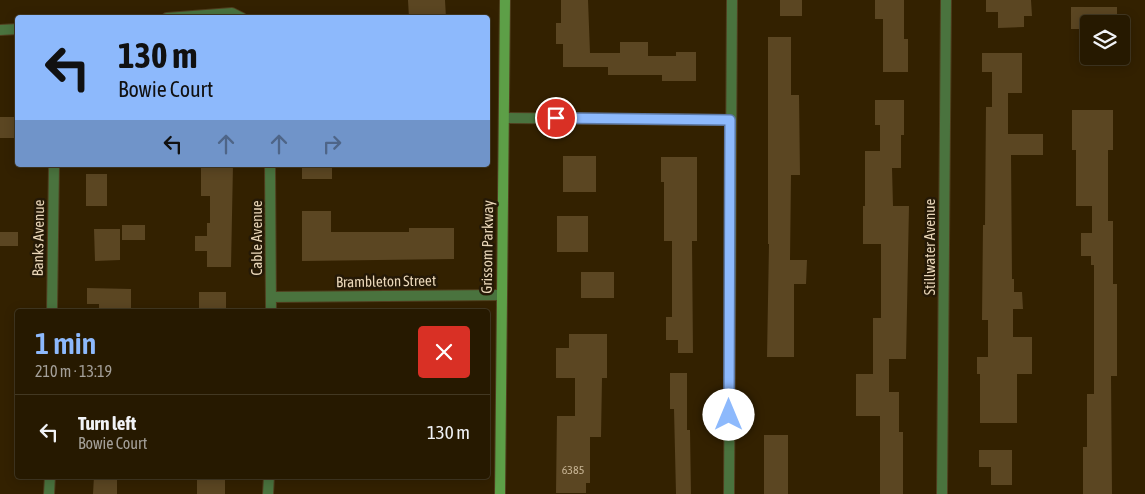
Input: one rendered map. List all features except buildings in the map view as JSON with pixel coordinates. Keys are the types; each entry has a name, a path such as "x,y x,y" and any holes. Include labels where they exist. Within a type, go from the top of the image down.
{"main road":[{"name":"Grissom Parkway","path":"500,494 505,0"}],"street":[{"path":"728,494 732,0"},
{"name":"Stillwater Avenue","path":"942,494 946,0"},
{"path":"206,15 232,13 236,15"},
{"path":"0,30 15,29"},
{"path":"504,118 730,120"},
{"name":"Banks Avenue","path":"52,309 54,167"},
{"name":"Cable Avenue","path":"270,167 271,309"},
{"name":"Brambleton Street","path":"271,297 501,295"},
{"path":"49,494 50,479"},
{"path":"268,494 269,479"}],"route":[{"path":"556,118 730,120 729,415"}]}
